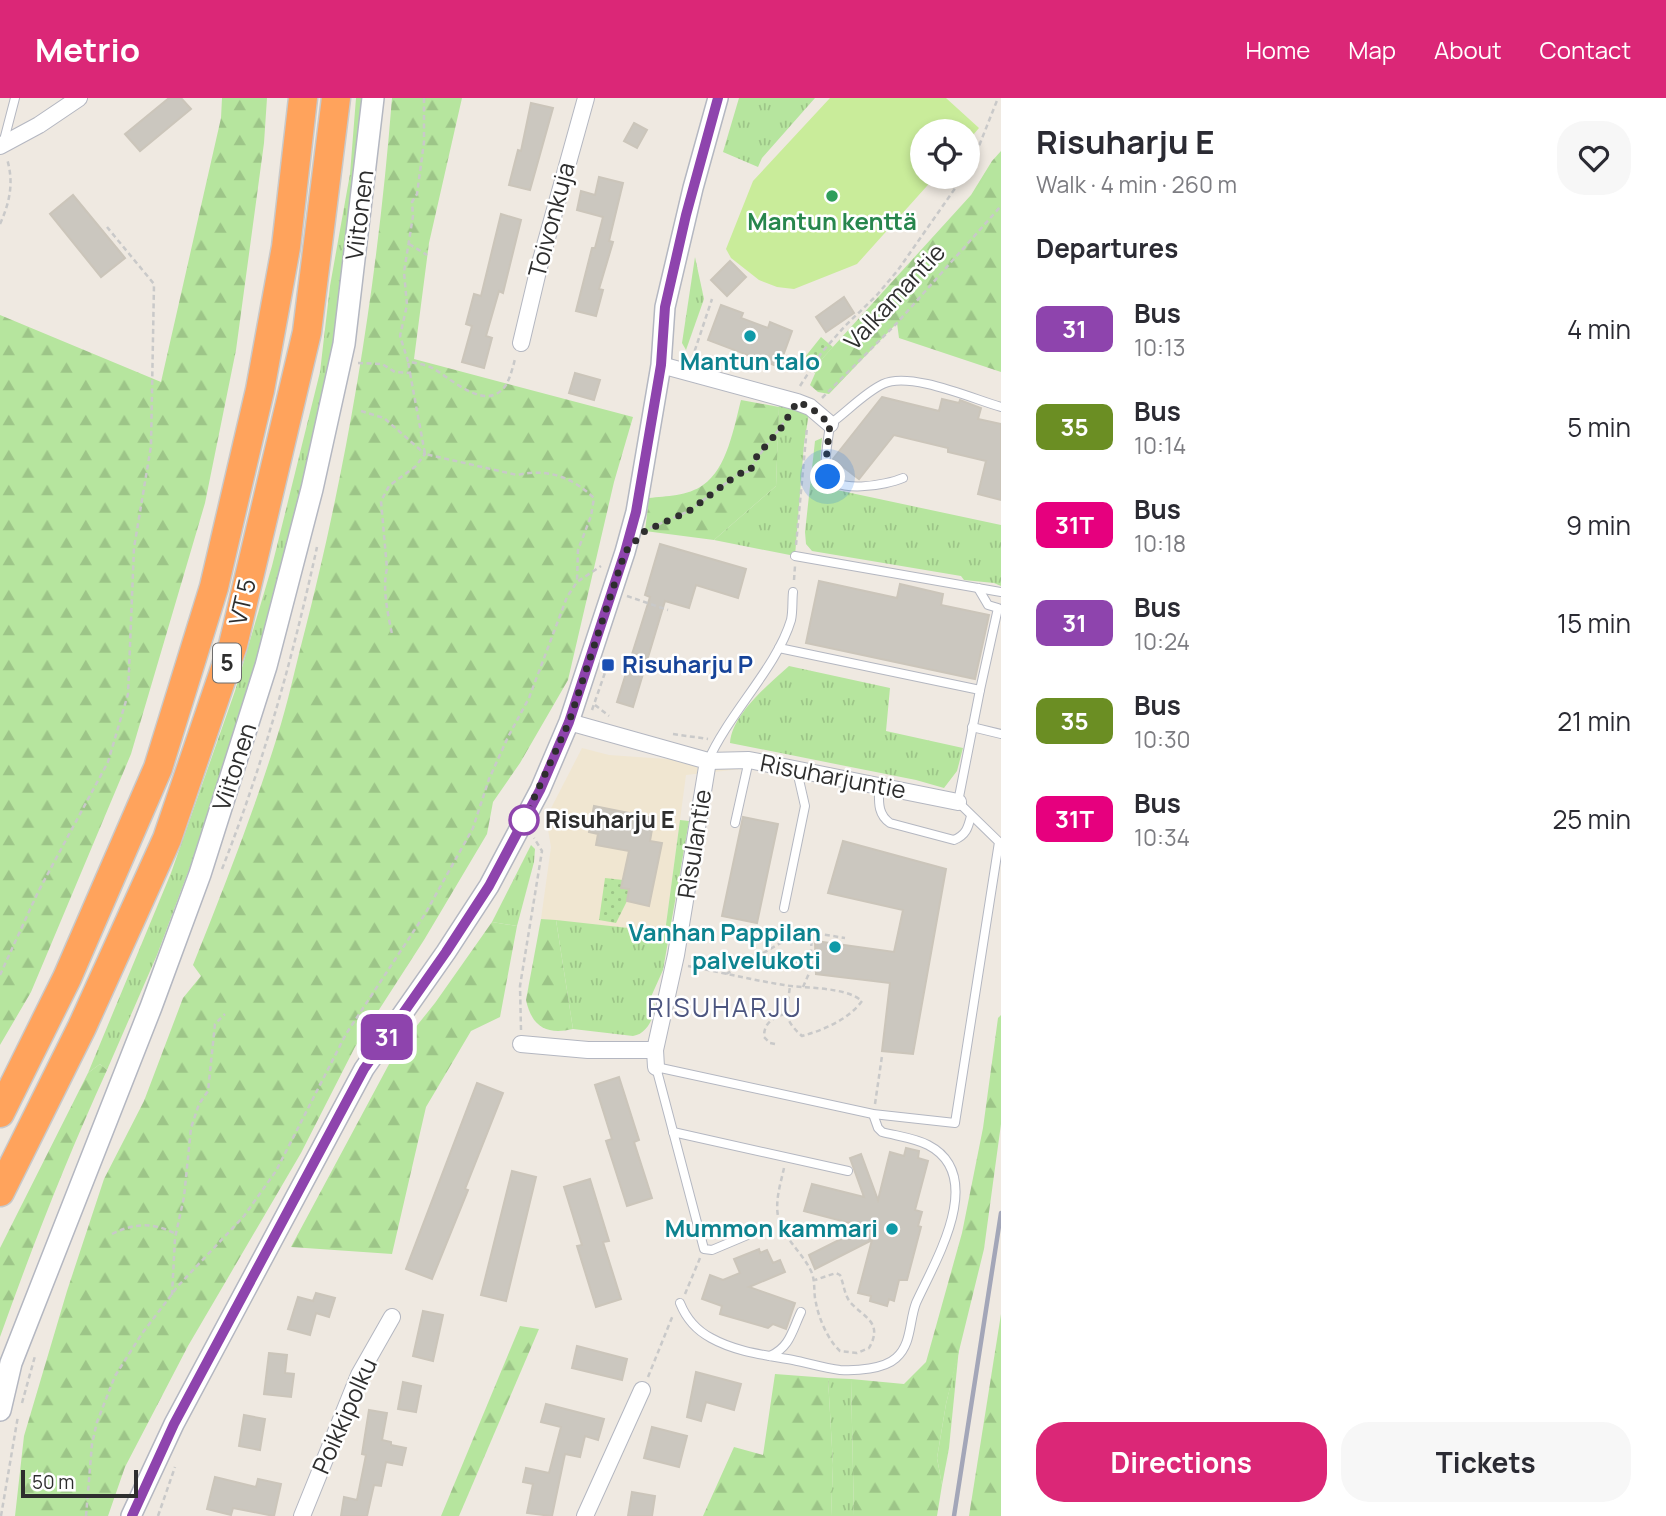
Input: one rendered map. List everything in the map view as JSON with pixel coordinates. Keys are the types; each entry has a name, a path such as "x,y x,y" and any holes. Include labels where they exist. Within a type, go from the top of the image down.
{"highway":[{"name":"VT 5","path":"0,1113 68,978 158,768 214,587 260,390 286,247 303,98"},
{"name":"VT 5","path":"0,1192 82,1027 167,839 233,645 307,332 336,98"}],"main road":[{"name":"Viitonen","path":"0,1410 11,1363 200,874 266,666 312,489 344,344 373,98"}],"street":[{"path":"1,145 39,125 79,98"},
{"name":"Toivonkuja","path":"521,343 586,98"},
{"path":"131,1516 174,1424 364,1069 489,886 576,724 636,512 661,365 665,307 686,215 718,98"},
{"path":"661,365 687,378 804,404 830,424"},
{"name":"Risulantie","path":"576,724 708,761 674,963 655,1050 656,1068"},
{"name":"Risuharjuntie","path":"708,761 749,760 958,802"},
{"path":"521,1044 588,1050 655,1050"},
{"name":"Poikkipolku","path":"302,1516 359,1375 392,1317"},
{"path":"585,1516 642,1390"}],"lane":[{"path":"1,145 15,98"},
{"path":"903,478 890,484 858,487 841,485 828,477 825,470 830,424 880,385 891,381 909,381 1001,407"},
{"path":"796,556 1001,592"},
{"path":"750,1234 712,1251 704,1249 656,1068 873,1114 955,1123 999,842 958,802 998,608 988,605 978,587"},
{"path":"708,761 717,741 779,648 792,618 793,592"},
{"path":"779,648 980,690"},
{"path":"972,727 1001,734"},
{"path":"734,823 749,760"},
{"path":"784,908 805,806 796,768"},
{"path":"879,787 878,808 883,819 890,823 954,840 962,837 968,830 971,816"},
{"path":"680,1303 686,1317 710,1338 748,1352 840,1370 880,1366 896,1358 907,1341 915,1307 944,1249 953,1217 954,1179 937,1150 927,1144 882,1132 877,1128 873,1114"},
{"path":"673,1132 848,1171"},
{"path":"769,1356 781,1351 786,1345 801,1312"}],"path":[{"path":"392,634 385,604 387,569 381,501 389,486 416,466 425,454 408,361 400,335 407,305 404,272 413,216 412,202 417,194 424,142 425,98"},
{"path":"980,143 998,98"},
{"path":"0,223 11,183 11,172 1,145"},
{"path":"793,592 804,444 804,404 799,387 813,363 892,278 955,189"},
{"name":"Valkamantie","path":"804,404 829,394 897,323 1001,206"},
{"path":"0,975 38,892 108,762 128,694 134,548 151,446 154,284 107,227"},
{"path":"409,244 427,256"},
{"path":"687,378 712,299"},
{"path":"408,361 428,366 466,390 486,397 506,385 521,343"},
{"path":"352,363 382,364 395,372 410,373"},
{"path":"647,517 645,531 689,511 738,474 750,471 757,456 804,404"},
{"path":"362,411 384,418 425,454 517,475 531,472 563,476 586,491 594,499 591,516 578,550 577,582"},
{"path":"86,1516 88,1466 97,1422 121,1365 191,1270 243,1216 276,1171 346,1034 432,902 473,828 493,769 529,698 567,597 577,582 589,572 625,552"},
{"path":"627,596 668,610"},
{"path":"576,724 595,705 610,655"},
{"path":"595,705 607,715 620,719"},
{"path":"671,733 717,741"},
{"path":"521,1044 520,986 542,851 533,836"},
{"path":"726,974 803,931 845,938"},
{"path":"803,987 810,971 812,932"},
{"path":"793,964 811,954"},
{"path":"674,963 856,996 862,1001 854,1013 815,1033 802,1036 786,1017 790,986"},
{"path":"775,1044 764,1037 764,1028 768,1022 787,1013"},
{"path":"172,1295 176,1234 184,1197 191,1128 199,1104 208,1091 215,1024 225,1014"},
{"path":"873,1114 882,1056"},
{"path":"786,1157 778,1197 777,1215 782,1228 810,1268 815,1280 816,1303 834,1345 839,1351 848,1353 862,1352 869,1348 873,1334 871,1321 847,1299 840,1275 836,1273 815,1280"},
{"path":"112,1234 129,1226 164,1228 176,1234"},
{"path":"642,1390 669,1323 704,1249"},
{"path":"158,1516 177,1462"}],"shaded area":[{"path":"582,748 609,755 768,766 686,775 665,932 541,919 551,847 546,818"}],"green space":[{"path":"222,98 267,98 264,143 236,350 205,503 131,754 31,992 0,1045 0,315 161,382 221,118"},
{"path":"356,98 366,98 335,334 313,444 254,672 227,768 157,955 107,1070 100,1064 88,1073 171,873 235,691 272,566 320,372 330,286 350,174"},
{"path":"392,98 462,98 429,243 414,359 633,417 614,482 568,680 520,763 493,802 487,834 424,940 355,1047 301,1153 188,1346 125,1467 108,1516 15,1516 24,1436 104,1179 144,1101 183,998 201,976 193,965 248,823 285,711 335,502 360,368 379,233"},
{"path":"739,98 815,98 762,158 758,167 723,152"},
{"name":"Mantun kenttä","path":"830,98 946,98 969,119 910,119 910,189 924,189 857,264 794,289 777,287 759,280 731,258 726,249 753,181"},
{"path":"1001,151 1001,372 899,338 897,323 829,394 818,392 810,385 821,360 975,189 980,189 980,180"},
{"path":"695,257 704,299 686,350 682,343"},
{"path":"821,337 833,347 821,360 815,373 801,362"},
{"path":"779,397 810,407 804,444 795,556 714,540 776,486"},
{"path":"741,400 779,407 776,486 714,540 645,531 649,498 691,491 703,485 718,469 732,435"},
{"path":"822,438 821,467 826,478 837,490 1001,525 1001,586 964,580 961,576 812,551 806,544 805,532 815,441"},
{"path":"789,666 890,688 886,731 963,748 957,771 944,788 730,743 732,732 744,711"},
{"path":"680,820 689,821 663,970 650,999 655,1005 651,1020 646,1029 633,1036 573,1029 556,920 665,932"},
{"path":"531,845 535,849 534,862 517,926 492,922"},
{"path":"605,878 623,880 622,887 629,889 627,901 616,923 599,920"},
{"path":"541,919 556,920 573,1029 556,1031 542,1027 532,1017 526,1000"},
{"path":"492,922 517,926 500,1017 471,1031 426,1107 392,1254 291,1247 395,1053 435,1003"},
{"path":"1001,1015 1001,1124 984,1249 946,1404 937,1458 942,1485 937,1516 854,1516 851,1379 904,1384 926,1362 962,1233 983,1128 998,1018"},
{"path":"100,1064 107,1070 50,1203 0,1337 0,1248 88,1073"},
{"path":"1001,1314 1001,1516 969,1516"},
{"path":"520,1326 539,1329 459,1516 441,1516"},
{"path":"959,1348 949,1448 942,1485 937,1458"},
{"path":"775,1374 828,1378 833,1465 831,1516 703,1516 734,1447 763,1455"},
{"path":"828,1378 851,1379 854,1516 831,1516 833,1465"}],"building":[{"path":"169,98 181,98 191,109 140,151 125,134"},
{"path":"531,103 553,108 530,190 509,185 518,150 521,151"},
{"path":"634,123 647,130 637,148 624,141"},
{"path":"599,177 623,183 609,241 613,242 599,289 603,290 596,316 576,311 603,217 577,210 581,191 595,195"},
{"path":"73,195 125,258 101,277 50,214"},
{"path":"501,214 521,220 503,293 499,291 486,336 492,338 484,368 462,362 472,326 466,324 474,294 481,296"},
{"path":"730,261 746,277 727,296 711,280"},
{"path":"844,297 854,313 826,332 816,317"},
{"name":"Mantun talo","path":"721,305 743,313 741,318 768,328 770,322 792,331 779,367 708,340"},
{"path":"575,373 600,380 594,400 569,393"},
{"path":"882,397 939,411 942,399 959,403 960,400 981,408 978,419 1001,424 1001,500 978,494 986,461 948,452 948,448 894,435 859,479 833,459"},
{"path":"660,544 746,569 738,598 696,585 689,608 665,601 633,707 617,702 650,597 645,595"},
{"path":"819,581 897,598 900,584 943,594 941,605 989,615 975,679 806,643"},
{"path":"594,806 654,818 650,841 662,843 649,906 627,901 629,889 621,888 629,851 596,845 598,834 589,832"},
{"path":"743,817 778,824 757,923 722,916"},
{"name":"Vanhan Pappilan palvelukoti","path":"843,841 946,869 913,1054 882,1051 890,983 816,974 815,941 894,952 903,910 828,893"},
{"path":"619,1077 639,1140 634,1142 652,1198 627,1206 606,1141 612,1139 595,1085"},
{"path":"477,1083 503,1093 432,1279 406,1269"},
{"name":"Mummon kammari","path":"906,1148 919,1151 918,1158 928,1161 915,1210 922,1212 918,1226 921,1227 907,1280 899,1280 894,1301 889,1299 887,1306 870,1301 871,1296 858,1293 872,1240 815,1269 809,1255 865,1227 804,1211 812,1184 864,1197 850,1158 861,1154 878,1200 890,1152 904,1156"},
{"path":"512,1171 536,1177 506,1301 481,1295"},
{"path":"590,1179 609,1241 603,1242 621,1299 596,1307 577,1246 582,1245 564,1187"},
{"path":"759,1249 760,1253 767,1250 773,1263 780,1260 785,1272 749,1287 795,1303 786,1329 773,1324 768,1328 720,1314 722,1306 702,1299 710,1275 723,1280 740,1273 734,1259"},
{"path":"316,1293 335,1298 329,1317 316,1313 310,1335 288,1329 298,1297 313,1301"},
{"path":"423,1311 443,1315 433,1361 413,1356"},
{"path":"577,1346 627,1359 622,1380 572,1368"},
{"path":"269,1353 287,1355 285,1373 294,1374 291,1397 264,1394"},
{"path":"696,1372 741,1384 734,1410 706,1402 701,1421 687,1417"},
{"path":"403,1382 421,1386 416,1412 398,1409"},
{"path":"546,1404 604,1419 598,1440 585,1436 580,1457 565,1454 552,1516 527,1513 533,1484 523,1482 526,1468 549,1473 561,1427 541,1422"},
{"path":"369,1410 387,1413 382,1440 406,1448 402,1465 386,1462 381,1486 374,1485 367,1516 341,1516 344,1497 357,1500 366,1455 362,1454"},
{"path":"244,1415 265,1419 260,1450 239,1446"},
{"path":"652,1427 687,1436 679,1467 644,1458"},
{"path":"215,1477 256,1487 258,1479 281,1484 274,1516 233,1508 231,1515 207,1509"},
{"path":"632,1492 655,1496 652,1516 628,1516"}],"railway":[{"path":"954,1516 1001,1213"}],"bus line":[{"name":"31","path":"132,1516 174,1424 364,1069 489,886 540,790 569,722 636,512 661,365 665,307 686,215 718,98"}],"place":[{"name":"Mantun kenttä","path":"832,196"},
{"name":"Mantun talo","path":"750,336"},
{"name":"Risuharju P","path":"608,665"},
{"name":"Risuharju E","path":"524,820"},
{"name":"Vanhan Pappilan palvelukoti","path":"835,947"},
{"name":"Mummon kammari","path":"892,1229"}],"district":[{"name":"RISUHARJU","path":"725,1008"}],"route":[{"path":"524,820 569,722 625,552 645,531 689,511 738,474 750,471 757,456 782,427 797,402 810,407 830,424 825,470 828,477"}]}
